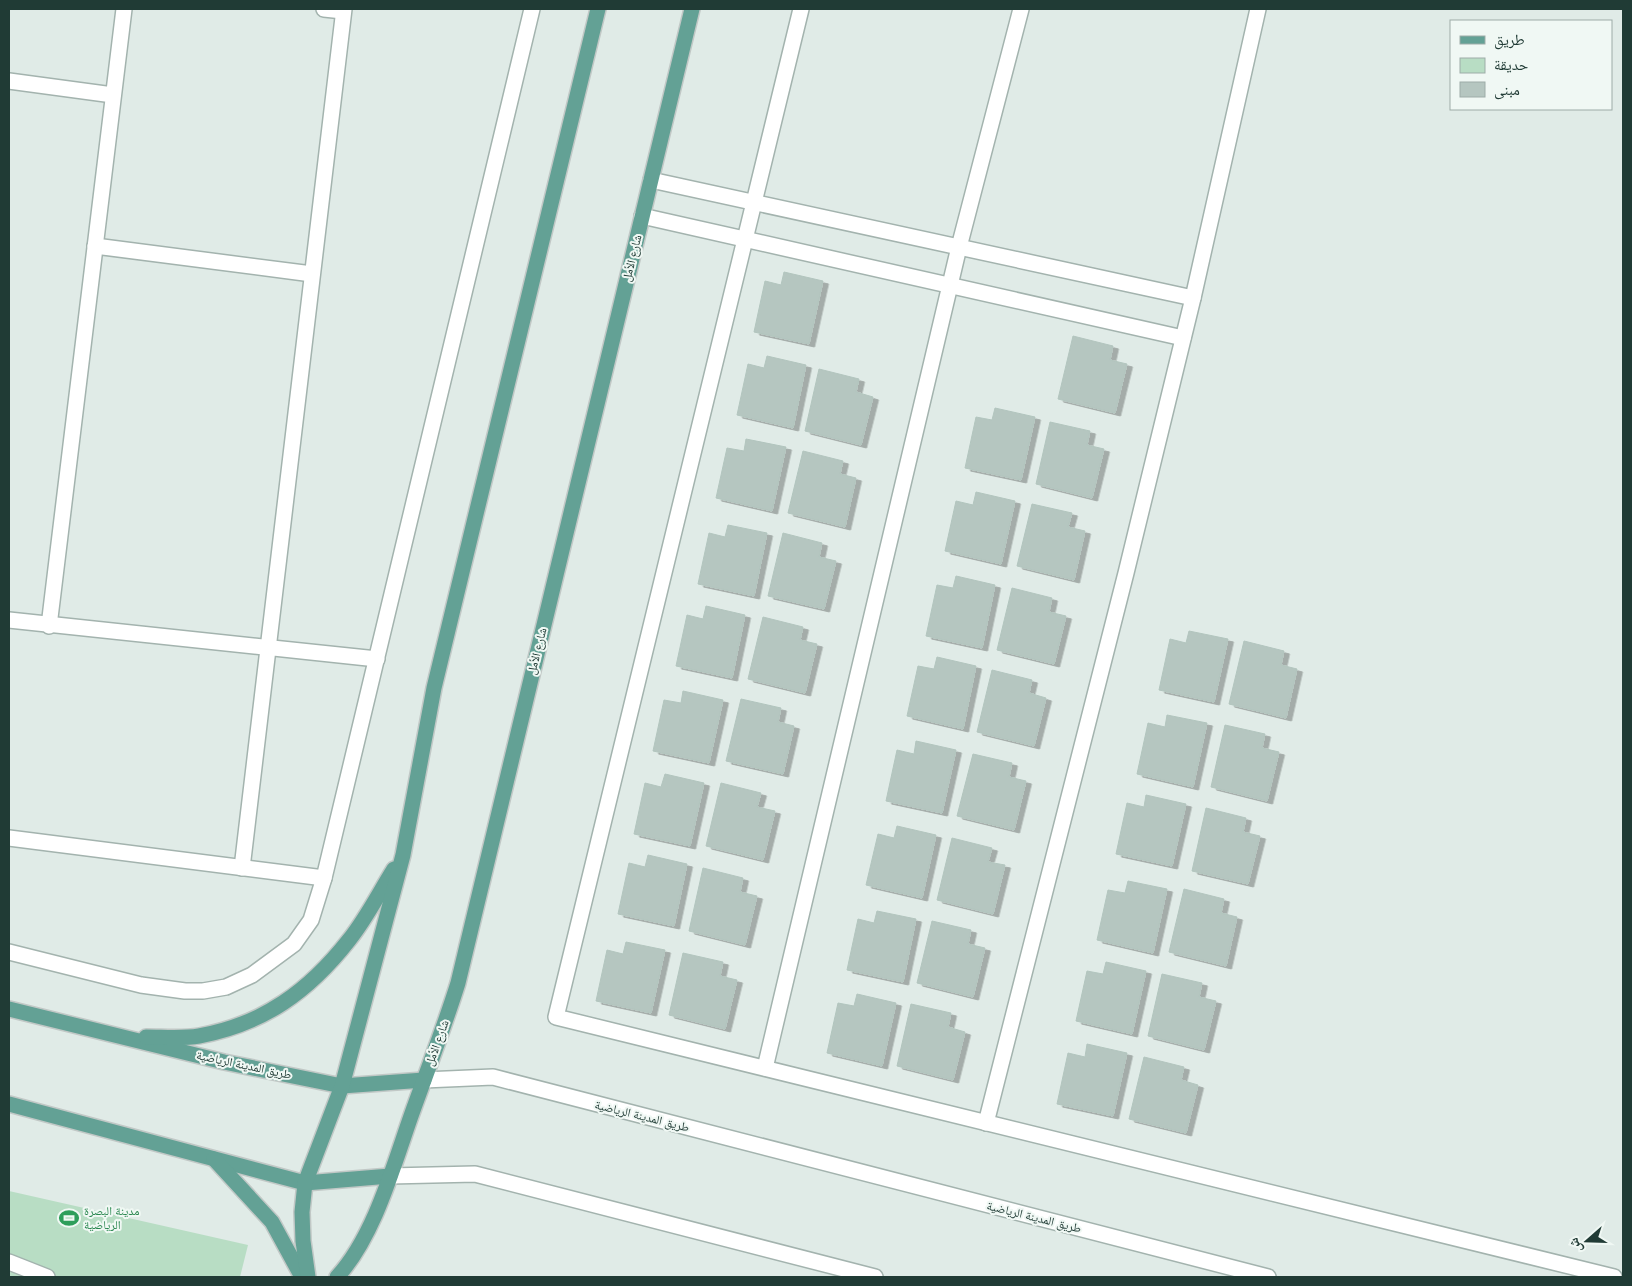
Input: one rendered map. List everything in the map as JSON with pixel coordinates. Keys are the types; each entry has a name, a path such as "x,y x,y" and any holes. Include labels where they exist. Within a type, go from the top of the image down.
{"main road":[{"path":"308,1277 303,1241 302,1212 305,1183 342,1086 403,855 434,688 598,9"},
{"name":"شارع الأمل","path":"337,1277 359,1249 390,1176 441,1036 458,983 692,9"},
{"path":"124,1037 198,1036 239,1026 273,1010 311,982 350,939 403,855"},
{"name":"طريق المدينة الرياضية","path":"9,1010 224,1062 342,1086 424,1080"},
{"path":"9,1104 305,1183 390,1176"},
{"path":"214,1159 272,1222 302,1277"}],"street":[{"path":"49,626 124,9"},
{"path":"242,868 343,10 324,9"},
{"path":"9,952 141,985 185,991 203,991 226,987 252,975 294,944 311,920 324,878 532,9"},
{"path":"802,9 556,1017 1614,1277"},
{"path":"765,1068 958,247 1021,9"},
{"path":"986,1123 1126,573 1193,298 1258,9"},
{"path":"9,81 113,95"},
{"path":"651,180 1193,298"},
{"path":"642,216 1183,338"},
{"path":"95,246 312,274"},
{"path":"9,620 49,626 377,659"},
{"path":"9,838 324,878"},
{"name":"طريق المدينة الرياضية","path":"424,1080 493,1077 1268,1277"},
{"path":"390,1176 475,1174 875,1277"},
{"path":"9,1262 47,1277"}],"green space":[{"name":"مدينة البصرة الرياضية","path":"9,1191 248,1245 240,1277 9,1277"}],"building":[{"path":"784,272 823,281 809,344 754,332 765,281 781,285"},
{"path":"1073,336 1113,346 1110,360 1127,364 1115,413 1058,399"},
{"path":"767,356 806,365 793,428 737,415 748,364 764,368"},
{"path":"819,369 859,379 856,392 873,397 861,445 805,431"},
{"path":"995,408 1035,417 1021,480 965,468 976,417 992,420"},
{"path":"1050,422 1090,431 1087,445 1104,449 1092,498 1036,484"},
{"path":"746,439 786,447 772,511 716,498 727,448 744,451"},
{"path":"803,451 843,461 840,474 856,478 845,527 788,513"},
{"path":"976,492 1015,501 1001,564 945,551 956,501 973,505"},
{"path":"1032,504 1072,513 1068,527 1085,531 1074,580 1017,566"},
{"path":"728,525 767,533 754,596 698,584 709,533 725,537"},
{"path":"783,533 822,543 819,557 836,561 824,609 768,596"},
{"path":"956,576 995,585 982,648 926,636 937,585 953,588"},
{"path":"1012,588 1052,598 1049,612 1066,616 1054,664 997,650"},
{"path":"706,606 745,615 732,678 676,666 687,615 703,619"},
{"path":"763,617 803,627 800,640 817,644 805,693 748,679"},
{"path":"1189,631 1228,639 1214,702 1159,690 1170,639 1186,643"},
{"path":"1244,641 1284,651 1281,665 1297,669 1286,718 1229,704"},
{"path":"937,657 976,666 963,729 907,716 918,666 934,669"},
{"path":"992,670 1032,680 1029,693 1046,698 1034,746 977,732"},
{"path":"683,691 723,700 709,763 653,751 664,700 681,703"},
{"path":"741,699 781,708 778,722 794,726 783,774 726,761"},
{"path":"1167,715 1207,723 1193,787 1137,774 1148,723 1165,727"},
{"path":"1225,725 1265,734 1262,748 1279,752 1267,801 1211,787"},
{"path":"916,741 956,750 942,813 886,801 897,750 914,754"},
{"path":"973,754 1012,763 1009,777 1026,781 1014,830 957,816"},
{"path":"665,774 704,783 690,846 634,834 645,783 661,787"},
{"path":"721,783 761,793 757,807 775,811 763,860 706,846"},
{"path":"1146,795 1186,804 1172,866 1116,854 1127,803 1144,807"},
{"path":"1206,808 1246,818 1243,832 1260,836 1248,884 1192,871"},
{"path":"897,826 936,835 922,898 866,885 878,834 894,838"},
{"path":"952,838 992,848 988,862 1005,865 993,914 937,900"},
{"path":"648,855 687,864 674,926 618,914 629,863 645,867"},
{"path":"703,868 743,878 740,892 757,896 745,945 689,931"},
{"path":"1128,881 1167,889 1153,953 1097,940 1108,890 1125,893"},
{"path":"1184,889 1224,899 1221,913 1237,917 1226,966 1169,952"},
{"path":"877,911 916,919 903,982 847,970 858,919 874,923"},
{"path":"932,921 971,930 968,944 985,948 973,997 917,983"},
{"path":"626,942 665,950 651,1013 596,1001 607,950 623,954"},
{"path":"683,953 723,962 720,976 737,980 725,1029 669,1015"},
{"path":"1106,962 1146,971 1132,1034 1076,1021 1087,971 1103,974"},
{"path":"1162,974 1202,983 1199,997 1216,1001 1204,1050 1148,1036"},
{"path":"857,994 896,1003 882,1066 827,1053 838,1003 854,1006"},
{"path":"911,1004 951,1013 948,1027 965,1032 953,1080 897,1066"},
{"path":"1087,1044 1127,1053 1113,1116 1057,1104 1068,1053 1085,1057"},
{"path":"1144,1057 1184,1067 1181,1080 1198,1085 1186,1133 1129,1119"}],"place":[{"name":"مدينة البصرة الرياضية","path":"69,1218"}]}
